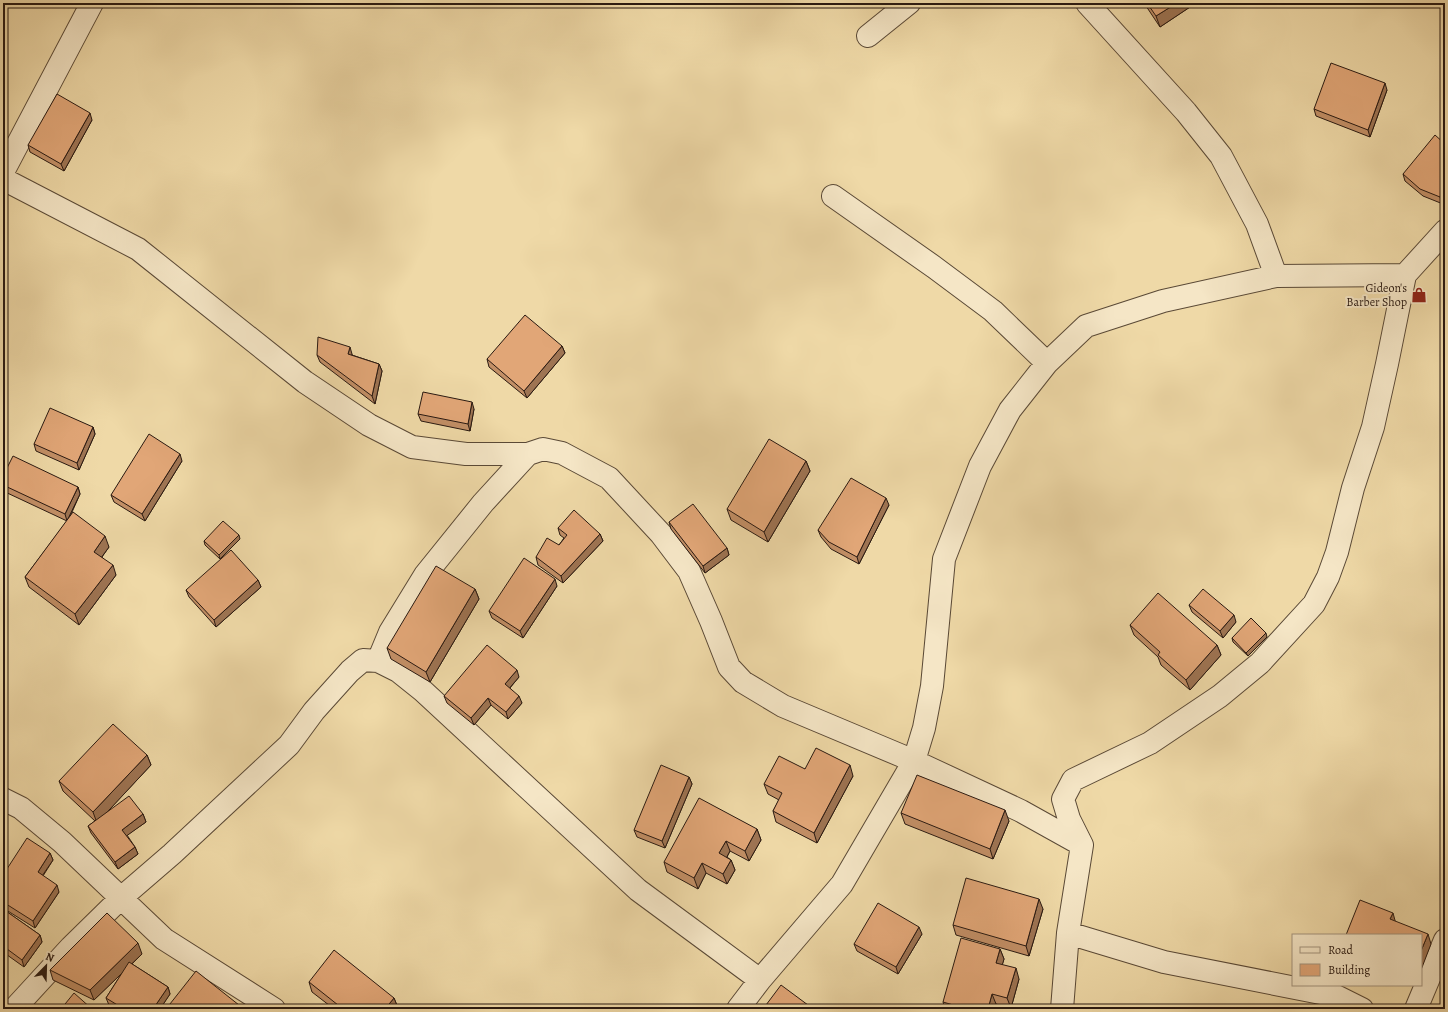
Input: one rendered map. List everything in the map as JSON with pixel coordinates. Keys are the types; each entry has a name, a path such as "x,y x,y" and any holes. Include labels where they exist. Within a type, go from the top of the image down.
{"street":[{"path":"3,172 92,3"},
{"path":"868,36 909,3"},
{"path":"1086,3 1186,112 1221,156 1257,224 1276,276"},
{"path":"3,179 138,249 305,382 375,428 412,447 466,454 528,454 543,449 562,453 609,478 661,534 689,571 711,620 729,667 743,682 783,706 914,761 1021,811 1082,845"},
{"path":"833,196 934,267 993,311 1047,363"},
{"path":"1062,1009 1068,933 1082,845 1068,819 1063,799 1073,780 1150,743 1220,696 1260,663 1314,604 1328,576 1337,552 1354,488 1373,427 1388,364 1405,275 1445,230"},
{"path":"738,1009 760,980 842,884 914,761 924,728 932,686 944,559 980,466 1010,410 1047,363 1086,326 1163,301 1276,276 1405,275"},
{"path":"378,661 390,632 425,575 483,503 528,454"},
{"path":"14,1009 71,947 121,898 172,854 289,745 314,711 350,671 364,660 378,661 398,671 423,691 638,890 760,980"},
{"path":"3,799 21,808 62,842 164,939 274,1009"},
{"path":"1068,933 1164,962 1336,996 1362,1009"},
{"path":"1416,1009 1445,940"}],"building":[{"path":"1147,3 1177,3 1156,16"},
{"path":"1331,63 1385,83 1368,130 1314,109"},
{"path":"57,94 90,113 61,164 28,145"},
{"path":"1435,135 1445,144 1445,190 1440,197 1420,189 1403,174"},
{"path":"525,315 562,346 524,391 487,359"},
{"path":"318,337 350,347 348,354 379,364 372,396 317,355"},
{"path":"423,392 472,402 468,424 418,414"},
{"path":"50,408 93,427 77,463 34,444"},
{"path":"149,434 180,454 142,514 111,495"},
{"path":"769,439 806,461 764,532 727,509"},
{"path":"13,456 78,487 65,514 3,485 3,476"},
{"path":"851,478 886,498 857,557 829,542 818,530"},
{"path":"693,504 727,548 703,566 669,522"},
{"path":"574,510 600,534 561,576 536,557 547,538 559,545 567,535 558,528"},
{"path":"73,512 105,536 94,552 113,565 75,614 25,577"},
{"path":"223,521 239,535 219,555 204,541"},
{"path":"231,550 258,580 214,620 186,590"},
{"path":"524,558 555,579 520,631 489,611"},
{"path":"436,566 475,589 426,672 387,648"},
{"path":"1203,589 1234,615 1220,631 1189,605"},
{"path":"1158,593 1217,645 1186,680 1158,655 1160,652 1130,625"},
{"path":"1251,618 1266,633 1246,653 1232,638"},
{"path":"487,645 517,670 505,684 519,696 506,712 488,698 471,718 444,696"},
{"path":"113,724 147,755 93,812 59,781"},
{"path":"816,748 850,765 814,833 773,811 782,793 764,784 779,756 805,769"},
{"path":"661,765 689,777 662,841 634,830"},
{"path":"917,775 1005,810 990,849 901,813"},
{"path":"129,796 143,814 122,830 135,847 115,862 88,826"},
{"path":"699,798 757,829 745,851 726,841 719,853 731,860 723,874 702,863 694,878 664,862"},
{"path":"27,838 50,853 38,872 57,885 33,921 3,902 3,875"},
{"path":"966,878 1039,899 1026,946 953,925"},
{"path":"1360,900 1393,913 1390,919 1428,934 1422,949 1422,934 1346,934"},
{"path":"878,903 919,927 896,967 854,944"},
{"path":"3,909 40,935 22,960 3,946"},
{"path":"107,913 138,943 90,990 50,970"},
{"path":"961,938 1000,949 996,963 1016,968 1007,998 992,994 988,1009 967,1009 943,1002"},
{"path":"334,950 394,998 385,1009 343,1009 309,982"},
{"path":"129,962 168,987 153,1009 124,1009 106,998"},
{"path":"196,971 244,1009 166,1009"},
{"path":"781,985 812,1008 763,1009"},
{"path":"74,993 92,1009 61,1009"}],"place":[{"name":"Gideon's Barber Shop","path":"1419,295"}]}
